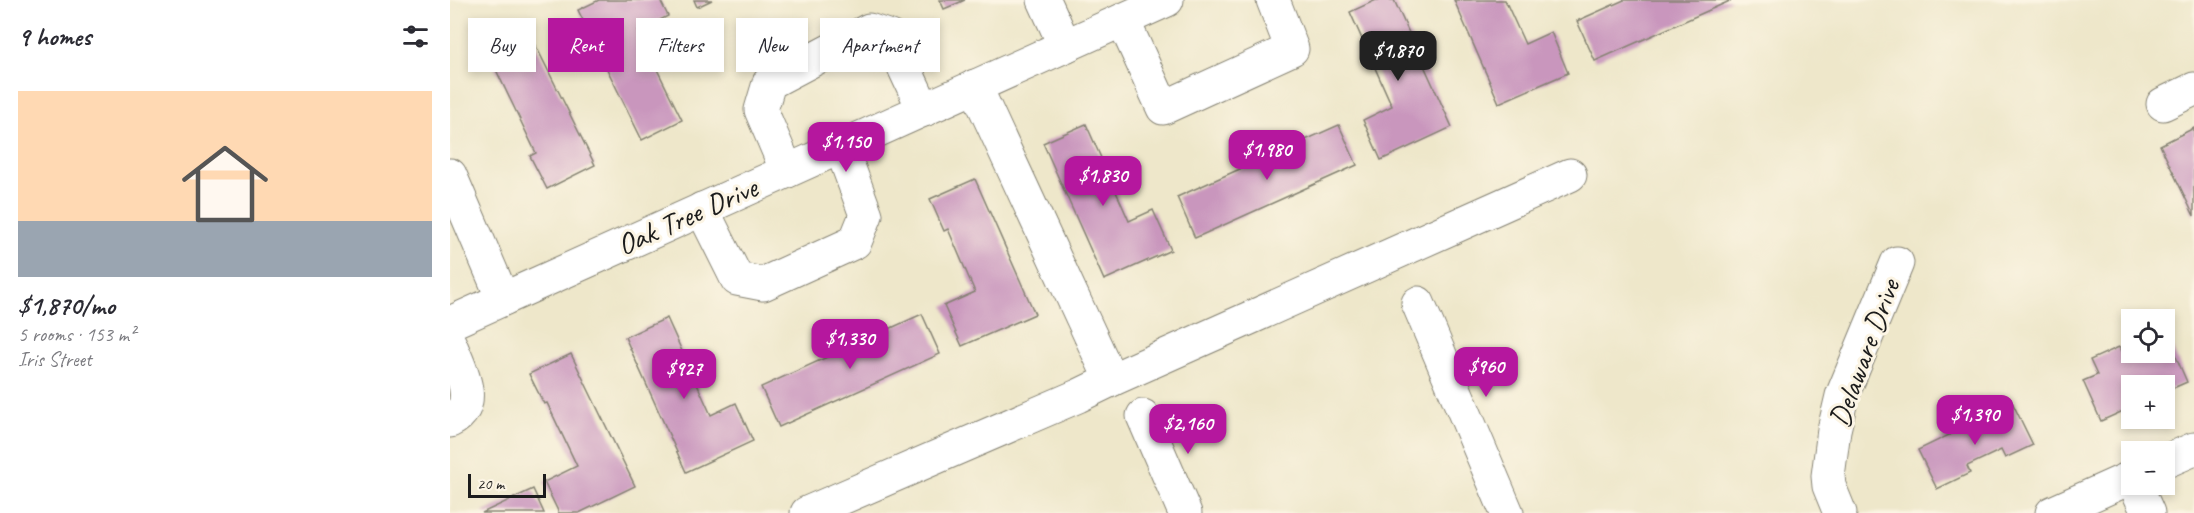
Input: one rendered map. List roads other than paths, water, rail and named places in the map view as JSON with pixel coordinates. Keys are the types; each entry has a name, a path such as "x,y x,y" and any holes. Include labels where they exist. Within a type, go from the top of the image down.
{"street":[{"path":"1044,0 1065,46"},
{"name":"Oak Tree Drive","path":"450,323 1167,0"},
{"path":"1123,20 1163,108 1292,49 1273,0"},
{"path":"787,171 761,110 769,83 869,30 890,37 924,110"},
{"path":"975,86 1111,380"},
{"path":"2163,104 2194,89"},
{"path":"702,209 737,279 763,284 855,242 866,215 841,147"},
{"path":"807,513 1078,396 1570,174"},
{"path":"450,175 503,299"},
{"name":"Delaware Drive","path":"1840,513 1829,486 1828,476 1834,430 1842,396 1897,262"},
{"path":"1418,303 1507,513"},
{"path":"450,344 468,393 465,406 457,418 450,421"},
{"path":"1143,416 1185,513"},
{"path":"2175,457 2194,449"},
{"path":"2052,513 2121,482"},
{"path":"2140,495 2148,513"}]}
